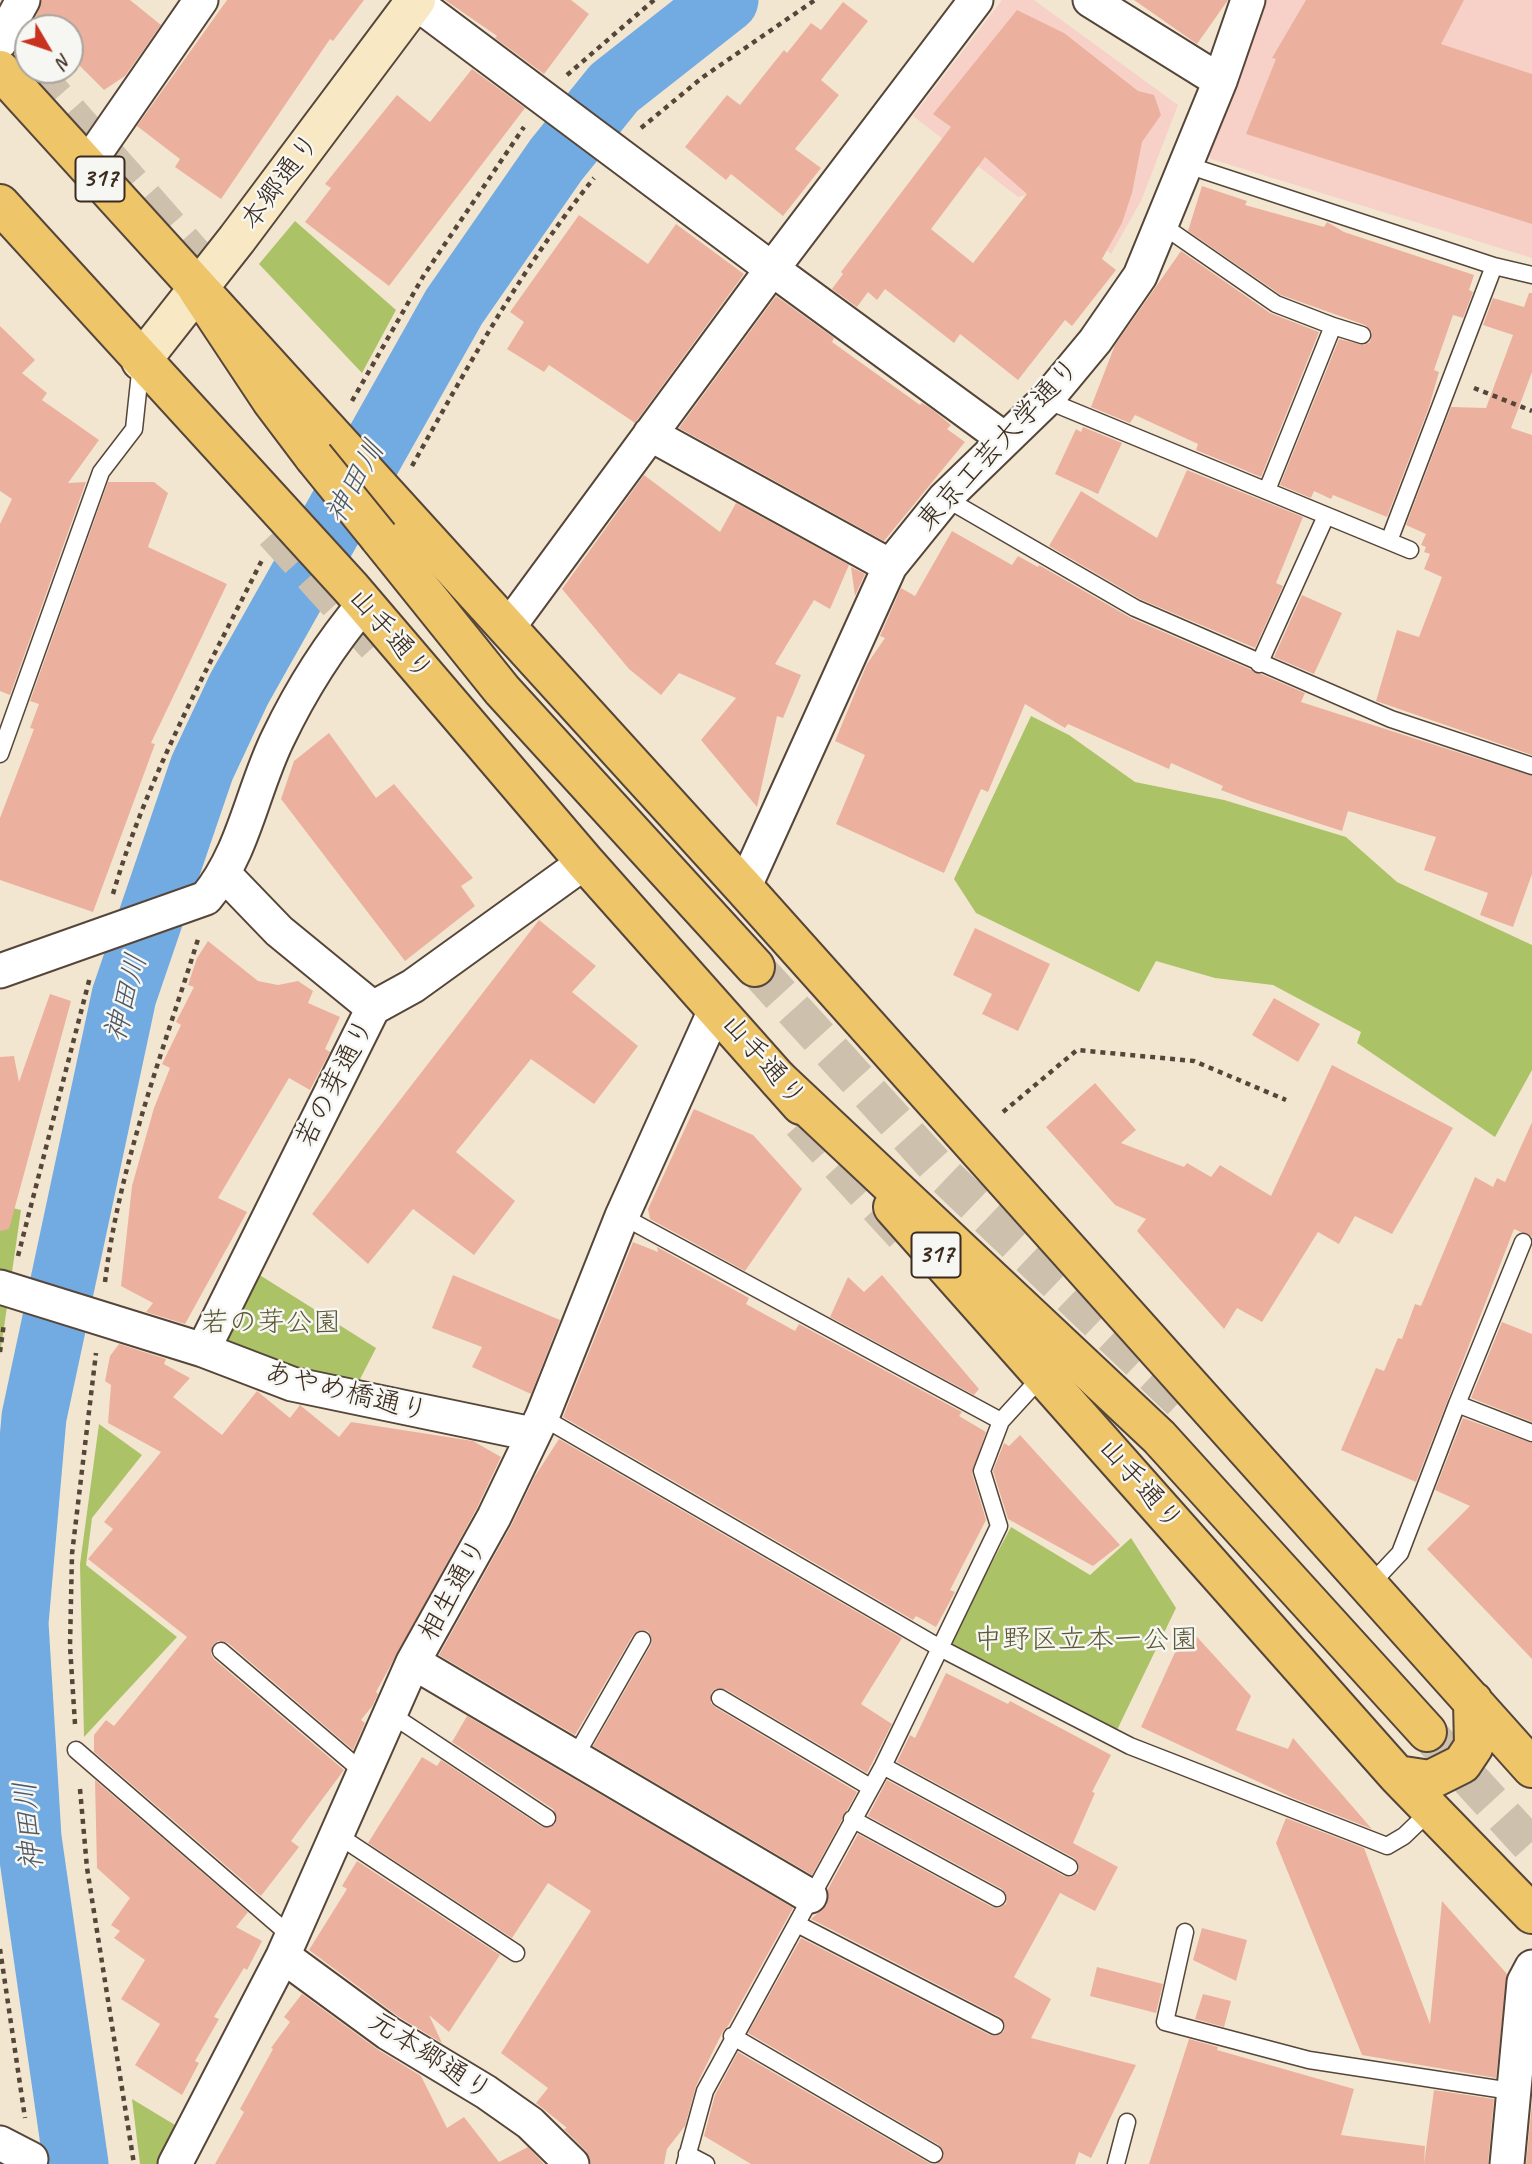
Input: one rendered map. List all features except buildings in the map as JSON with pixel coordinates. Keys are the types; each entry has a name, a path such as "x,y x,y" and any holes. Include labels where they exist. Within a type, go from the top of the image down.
{"main road":[{"name":"317","path":"0,70 198,290"},
{"name":"山手通り","path":"0,204 357,596 585,862 1397,1775 1532,1914"},
{"path":"198,290 271,400 322,445 388,522 502,690 755,967"},
{"path":"388,522 508,629 744,888 1532,1768"},
{"path":"778,1079 1159,1437 1427,1731"},
{"path":"1397,1775 1430,1780 1462,1764 1474,1746 1473,1700"}],"street":[{"path":"0,42 23,0"},
{"path":"87,165 201,0"},
{"path":"508,629 772,269 976,0"},
{"path":"1090,0 1220,81"},
{"name":"東京工芸大学通り","path":"744,888 890,566 945,498 1003,438 1046,400 1095,341 1140,276 1220,81 1248,0"},
{"path":"416,1 547,102 1003,438"},
{"name":"本郷通り","path":"141,361 198,290 416,1"},
{"path":"650,434 890,566"},
{"path":"211,900 278,738 357,596"},
{"name":"若の芽通り","path":"203,1350 373,1009 424,979 585,862"},
{"path":"0,971 111,929 211,900 279,932 373,1009"},
{"name":"相生通り","path":"175,2164 287,1946 414,1662 494,1517 537,1426 622,1216 716,1008"},
{"name":"あやめ橋通り","path":"8,1290 203,1350 292,1384 537,1426"},
{"path":"414,1662 575,1758 803,1910"},
{"name":"元本郷通り","path":"287,1946 388,2033 497,2099 530,2123 572,2164"},
{"path":"1507,2164 1511,2091 1524,1982 1532,1967"},
{"path":"0,2143 31,2159"}],"lane":[{"path":"1187,165 1494,266 1532,275"},
{"path":"1162,225 1276,304 1362,335"},
{"path":"1389,541 1451,374 1470,336 1494,266"},
{"path":"1267,490 1333,326"},
{"path":"0,754 101,472 134,429 141,361"},
{"path":"1046,400 1410,550"},
{"path":"945,498 1135,608 1391,719 1532,766"},
{"path":"1259,664 1326,516"},
{"path":"622,1216 1001,1421"},
{"path":"1369,1586 1400,1553 1523,1241"},
{"path":"706,2164 686,2159 705,2091 732,2036 883,1766 999,1526 982,1471 1001,1421 1043,1375"},
{"path":"1457,1404 1532,1433"},
{"path":"537,1426 940,1648 1130,1746 1387,1846 1404,1836 1431,1810"},
{"path":"575,1758 642,1640"},
{"path":"221,1651 363,1772"},
{"path":"720,1698 870,1787"},
{"path":"389,1713 547,1818"},
{"path":"76,1750 287,1946"},
{"path":"883,1766 1069,1867"},
{"path":"852,1818 997,1898"},
{"path":"336,1834 516,1953"},
{"path":"803,1910 995,2026"},
{"path":"1185,1932 1165,2022 1309,2060 1511,2091"},
{"path":"732,2036 934,2154"},
{"path":"1116,2164 1127,2122"}],"path":[{"path":"352,401 424,275 547,102 654,0"},
{"path":"412,466 508,299 611,149 703,77 815,0"},
{"path":"1470,336 1461,365 1475,389 1532,411"},
{"path":"134,2164 87,1868 70,1646 72,1554 92,1315 126,1180 211,900"},
{"path":"1003,1112 1077,1051 1194,1061 1286,1100"},
{"path":"0,1949 31,2159"}],"shaded area":[{"path":"1002,0 1034,0 1178,105 1141,201 1111,254 1036,193 1018,197 913,116"},
{"path":"1266,0 1532,0 1532,258 1211,159 1206,150"}],"green space":[{"path":"295,221 396,310 362,373 259,264"},
{"path":"1031,716 1069,735 1135,782 1224,800 1346,837 1397,882 1532,945 1532,1070 1495,1137 1357,1043 1361,1032 1273,985 1215,978 1156,961 1139,992 976,913 954,879"},
{"path":"0,1205 21,1210 0,1355"},
{"name":"若の芽公園","path":"258,1274 376,1348 357,1385 219,1345"},
{"path":"99,1424 142,1455 92,1518 86,1565 177,1637 84,1737 80,1564"},
{"name":"中野区立本一公園","path":"1011,1527 1090,1575 1131,1538 1176,1608 1116,1732 948,1645"},
{"path":"132,2099 180,2128 161,2164 140,2164"}],"waterway":[{"name":"神田川","path":"76,2164 29,1838 16,1623 34,1417 124,996 202,768 239,689 454,307 556,160 614,88 726,0"}],"tunnel":[{"path":"43,84 210,274"},
{"path":"274,532 377,646"},
{"path":"755,967 943,1174 1193,1412"},
{"path":"801,1122 909,1240"},
{"path":"1427,1732 1532,1847"}]}
